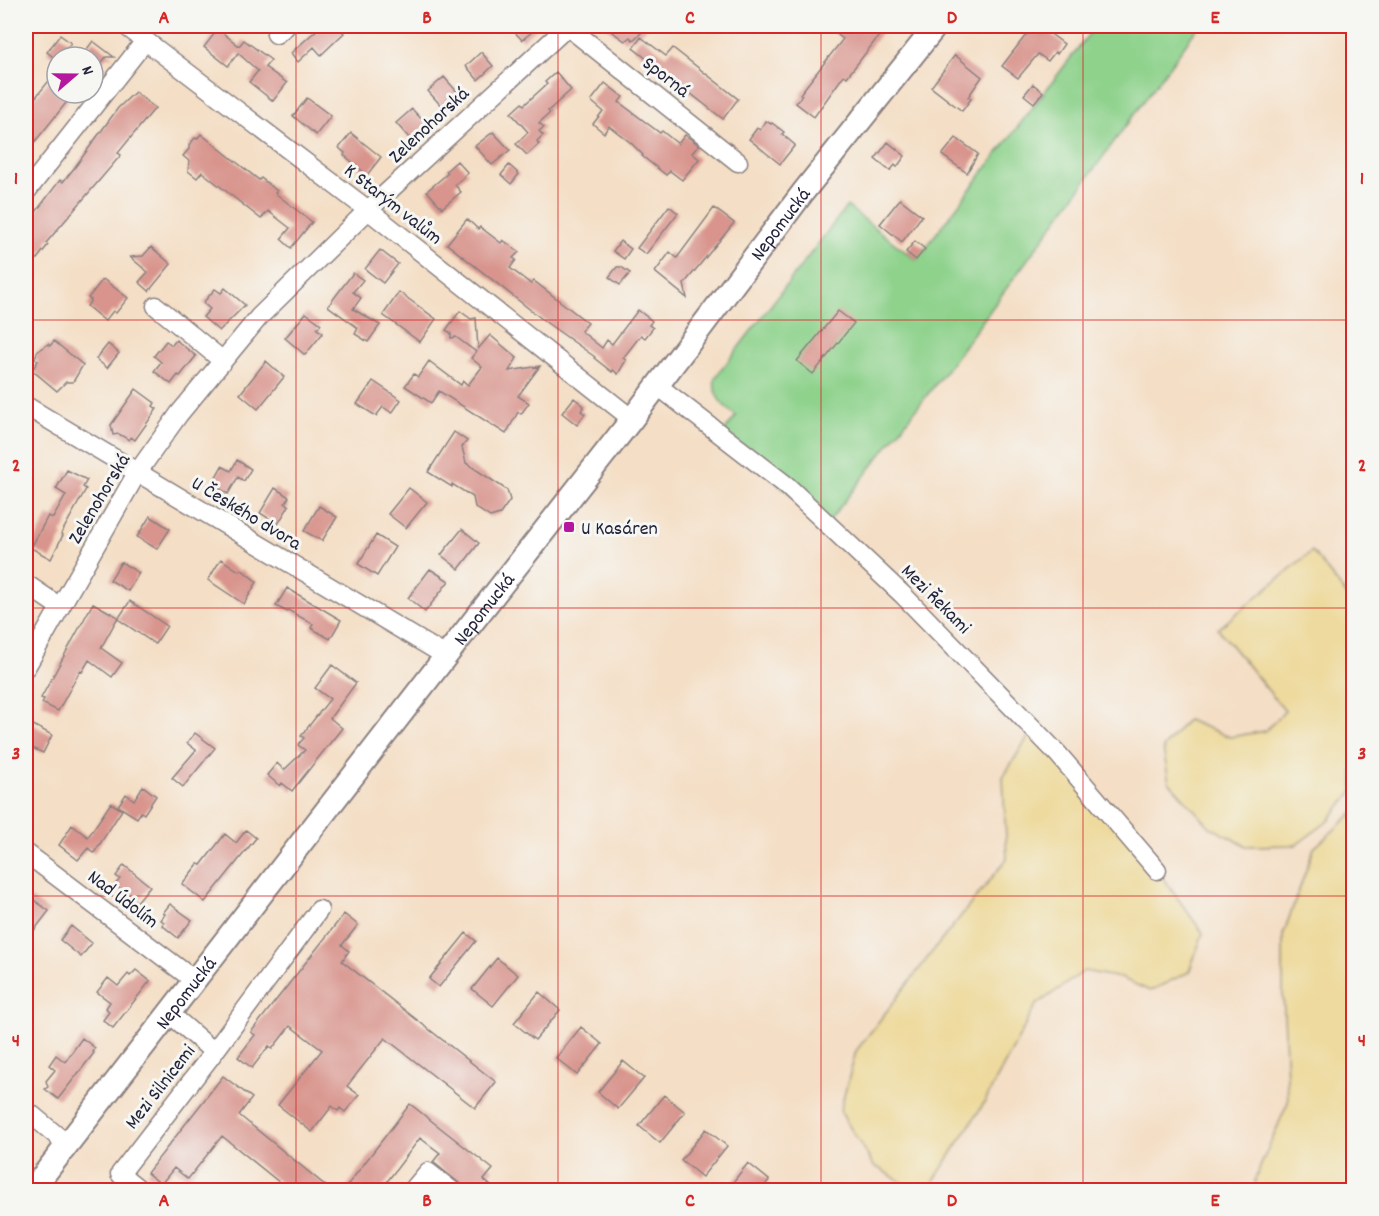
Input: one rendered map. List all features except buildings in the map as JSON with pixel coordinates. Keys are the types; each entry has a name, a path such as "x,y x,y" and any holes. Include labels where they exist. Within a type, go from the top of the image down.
{"street":[{"name":"K Starým valům","path":"126,26 368,210 632,419"},
{"name":"Sporná","path":"568,26 738,162"},
{"name":"Zelenohorská","path":"26,667 137,472 178,414 259,317 368,210 568,26"},
{"name":"Nepomucká","path":"32,1191 658,386 804,191 936,26"},
{"path":"26,192 146,41"},
{"path":"156,306 223,361"},
{"name":"Mezi Řekami","path":"658,386 786,485 902,594 1058,754 1157,870"},
{"name":"U Českého dvora","path":"26,406 446,656"},
{"path":"26,584 60,607"},
{"name":"Nad Údolím","path":"26,853 194,980"},
{"path":"214,1052 319,910"},
{"name":"Mezi Silnicemi","path":"140,1191 120,1174 214,1052 169,1013"},
{"path":"26,1110 68,1145"},
{"path":"413,1191 428,1172 451,1191"}],"green space":[{"path":"1095,26 1199,26 945,372 827,524 721,436 736,416 717,395 715,378 847,206 916,260"}],"sand":[{"path":"1312,551 1353,603 1353,791 1327,822 1296,845 1246,846 1210,827 1169,782 1163,748 1187,720 1230,737 1265,731 1285,711 1218,629"},
{"path":"1033,729 1157,870 1203,933 1189,972 1150,991 1121,978 1084,971 1036,1005 984,1103 928,1190 915,1190 873,1165 840,1111 856,1051 1007,859 1003,777"},
{"path":"1353,813 1353,1190 1256,1190 1255,1179 1288,1102 1283,935 1314,848"}],"place":[{"name":"U Kasáren","path":"569,527"}]}
